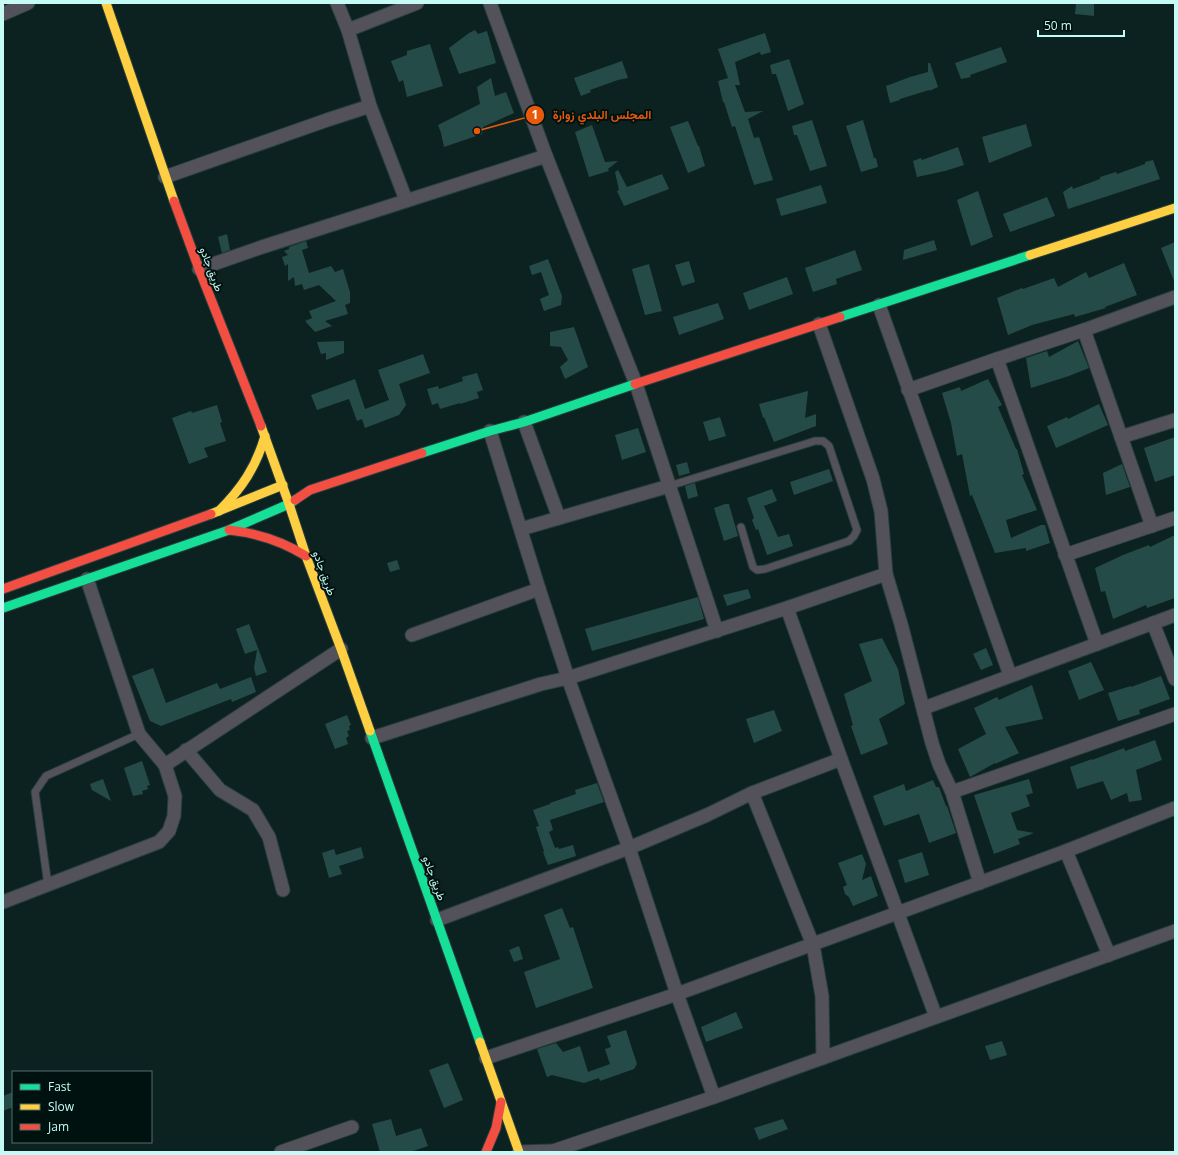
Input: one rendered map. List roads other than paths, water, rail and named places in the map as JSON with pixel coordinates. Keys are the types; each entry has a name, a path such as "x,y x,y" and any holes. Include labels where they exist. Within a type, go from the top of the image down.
{"main road":[{"name":"طريق جادو","path":"106,3 165,177 199,269 265,436 306,556 341,649 518,1152"},
{"path":"3,608 229,530 289,504 310,490 490,431 524,422 1175,208"},
{"path":"219,511 230,501 249,478 261,451 265,436"},
{"path":"3,589 219,511 282,485"},
{"path":"229,530 245,531 277,540 306,556"},
{"path":"486,1152 497,1129 501,1101"}],"street":[{"path":"3,14 28,3"},
{"path":"337,3 348,30 370,106 406,200"},
{"path":"348,30 417,3"},
{"path":"490,3 546,156 636,384 717,631"},
{"path":"165,177 370,106"},
{"path":"199,269 406,200 546,156"},
{"path":"908,390 1084,330 1175,297"},
{"path":"879,305 1010,676"},
{"path":"819,324 874,479 881,511 886,574 939,764 952,792 980,884"},
{"path":"1084,330 1152,526"},
{"path":"997,359 1097,644"},
{"path":"1121,437 1175,420"},
{"path":"524,422 559,518"},
{"path":"490,431 568,678 629,848 677,994 714,1097"},
{"path":"282,485 310,490"},
{"path":"521,529 669,486"},
{"path":"1065,555 1175,518"},
{"path":"372,738 541,684 568,678 717,631 886,574"},
{"path":"3,902 159,842 169,831 174,816 175,796 165,765 139,734 87,579"},
{"path":"412,635 539,589"},
{"path":"787,608 936,1017"},
{"path":"924,708 1175,615"},
{"path":"1154,623 1175,679"},
{"path":"165,765 341,649"},
{"path":"952,792 1175,714"},
{"path":"186,750 220,790 253,810 268,837 283,890"},
{"path":"437,920 629,848 708,815 752,793 841,759"},
{"path":"752,793 813,945 822,996 823,1058"},
{"path":"486,1058 677,994 813,945 980,884 1175,808"},
{"path":"1066,851 1109,955"},
{"path":"518,1152 550,1151 714,1097 1175,931"},
{"path":"281,1152 352,1127"}],"lane":[{"path":"669,486 815,441 823,441 829,446 857,530 849,541 765,569 757,570 754,567 741,527"},
{"path":"48,885 35,792 46,776 139,734"}],"place":[{"name":"المجلس البلدي زوارة","path":"477,131"}]}
